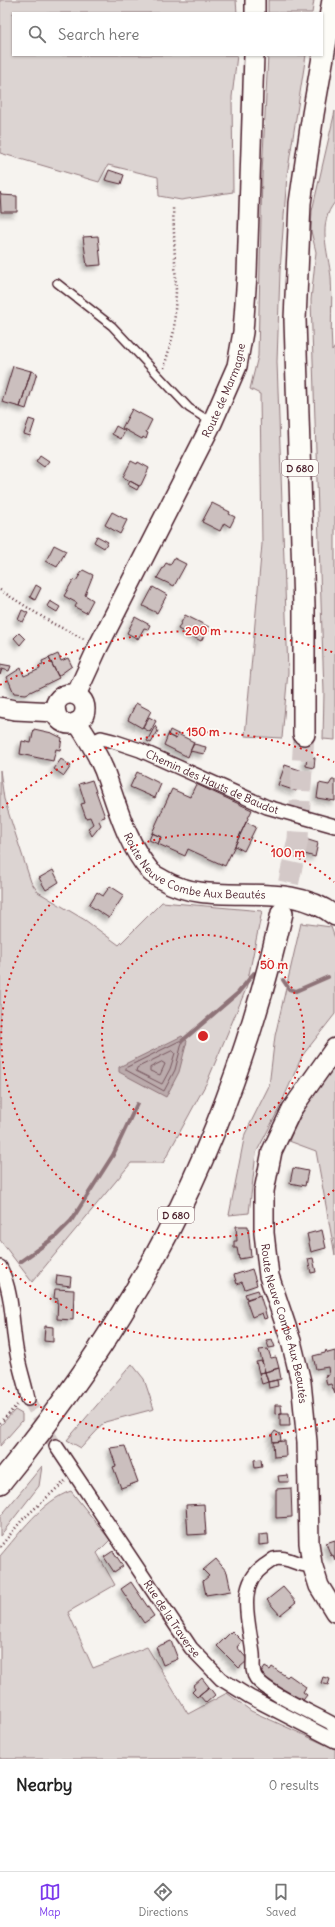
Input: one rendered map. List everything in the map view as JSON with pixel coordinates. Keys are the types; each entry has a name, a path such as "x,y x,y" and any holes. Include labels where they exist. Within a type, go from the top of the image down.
{"main road":[{"path":"255,0 255,12"},
{"name":"D 680","path":"304,734 304,607 295,320 300,203 313,114 333,0"},
{"name":"Route de Marmagne","path":"76,695 98,647 212,423 237,366 244,332 254,56"},
{"path":"67,694 76,695 85,706 84,715 78,722 64,722 56,712 57,703 67,694"},
{"path":"0,707 15,710 56,712"},
{"name":"Route Neuve Combe Aux Beautés","path":"78,722 91,743 103,769 125,833 137,854 151,873 172,886 193,890 275,895 301,899 324,907 335,916"},
{"name":"D 680","path":"0,1483 76,1382 129,1301 167,1234 198,1167 229,1092 254,1019 282,913"},
{"name":"Route Neuve Combe Aux Beautés","path":"333,1604 319,1586 312,1564 309,1543 308,1442 301,1382 291,1341 269,1276 264,1233 264,1191 272,1151 292,1109 335,1048"}],"street":[{"name":"Chemin des Hauts de Baudot","path":"91,743 101,738 140,750 266,807 335,826"},
{"path":"0,1267 5,1277 12,1306 16,1354 28,1397"},
{"name":"Rue de la Traverse","path":"56,1446 73,1474 115,1533 191,1648 221,1679 250,1697 335,1741"},
{"path":"312,1564 307,1566 285,1558 273,1560 258,1570 251,1580 248,1591 246,1618 253,1655 255,1676 264,1686 332,1723 335,1728"}],"lane":[{"path":"57,283 112,326 189,408 212,423"}],"path":[{"path":"161,378 174,331 176,291 173,206"},
{"path":"0,590 52,623 98,647"},
{"path":"0,1423 28,1397"},
{"path":"0,1548 22,1520 73,1474"}],"shaded area":[{"path":"0,0 236,0 237,12 12,12 12,56 237,56 232,97 233,192 181,200 159,196 158,177 108,165 99,182 0,153"},
{"path":"268,0 314,0 312,12 268,12"},
{"path":"268,56 306,56 287,175 280,271 277,362 288,672 282,738 245,736 262,544 260,394 250,389 258,356 262,174"},
{"path":"335,111 335,202 326,219 325,238 332,286 332,351 335,347 335,740 323,739 324,692 311,300 316,252 311,231 312,211"},
{"path":"0,770 4,799 31,882 38,892 85,920 119,945 162,902 262,911 246,989 207,1082 163,1163 131,1163 32,1282 0,1240"},
{"path":"301,923 331,927 335,938 335,1014 302,1056 279,1109 256,1153 249,1213 229,1215 245,1134 269,1086 275,1036"},
{"path":"335,1067 335,1255 316,1151 289,1141 298,1120 309,1102"},
{"path":"132,1364 144,1379 154,1409 105,1422 81,1448 67,1440"},
{"path":"15,1410 22,1414 22,1421 0,1446 0,1426"},
{"path":"42,1466 39,1486 0,1536 0,1517"},
{"path":"71,1491 110,1540 97,1553 115,1585 68,1612 93,1668 147,1647 188,1714 227,1693 251,1711 335,1749 335,1759 0,1759 0,1556 23,1528 41,1510 61,1495"}],"water":[{"path":"182,1036 187,1041 179,1072 166,1097 119,1072 119,1067"}],"building":[{"path":"109,170 124,175 121,184 105,180"},
{"path":"0,192 1,195 17,196 17,212 1,212"},
{"path":"98,236 101,265 87,266 83,237"},
{"path":"13,366 31,371 20,407 2,402"},
{"path":"31,371 37,373 26,409 20,407"},
{"path":"132,409 152,420 146,432 148,433 146,439 143,437 142,439 122,428"},
{"path":"29,419 35,421 30,436 24,434"},
{"path":"116,426 125,431 121,439 112,434"},
{"path":"40,455 49,461 44,467 36,461"},
{"path":"131,461 137,464 138,462 149,468 141,485 139,486 123,477"},
{"path":"130,481 139,486 137,490 128,485"},
{"path":"212,503 230,512 229,514 235,517 230,527 224,523 220,531 202,522"},
{"path":"112,512 127,520 120,534 105,525"},
{"path":"97,536 108,542 104,548 94,542"},
{"path":"54,545 66,551 57,567 46,561"},
{"path":"174,558 186,564 174,586 157,578 166,563 170,565"},
{"path":"83,570 93,575 85,595 93,600 86,613 75,607 77,603 64,596 73,580 76,581"},
{"path":"36,585 41,588 35,600 30,597"},
{"path":"153,587 167,595 157,613 143,606"},
{"path":"50,601 60,607 57,612 47,606"},
{"path":"22,610 28,613 23,622 18,620"},
{"path":"185,615 209,627 201,641 178,629"},
{"path":"135,617 150,625 148,629 144,628 138,639 127,633"},
{"path":"19,633 25,639 20,645 14,638"},
{"path":"58,654 61,661 68,658 72,666 58,676 49,658"},
{"path":"49,658 59,678 26,694 14,693 7,677 21,668 24,676 40,669 39,666 43,665 42,661"},
{"path":"0,664 11,666 9,671 2,669 0,675"},
{"path":"136,703 151,711 142,728 128,720"},
{"path":"149,717 156,721 150,732 143,728"},
{"path":"155,726 158,731 151,743 147,741"},
{"path":"34,729 52,733 62,738 60,750 56,749 53,761 20,754 22,741 31,743"},
{"path":"170,730 178,734 176,739 168,735"},
{"path":"178,734 194,742 188,757 164,745 168,735 176,739"},
{"path":"194,744 206,747 204,754 190,751"},
{"path":"307,756 315,758 314,768 306,766"},
{"path":"61,759 71,766 64,776 54,769"},
{"path":"285,765 303,771 296,791 278,785"},
{"path":"137,772 161,784 155,798 130,787"},
{"path":"92,780 105,817 98,819 101,825 92,836 88,828 93,824 90,817 86,818 81,804 85,803 79,784"},
{"path":"332,780 335,780 335,801 317,798 319,783 329,785"},
{"path":"196,784 252,810 225,866 188,849 185,856 158,844 161,837 152,833 172,789 190,797"},
{"path":"246,822 256,827 244,851 235,846"},
{"path":"152,833 161,837 158,844 149,840"},
{"path":"302,838 318,843 315,857 298,852"},
{"path":"53,870 59,882 46,890 39,878"},
{"path":"110,886 124,895 109,918 89,905 97,892 103,896"},
{"path":"293,1168 308,1171 305,1186 290,1183"},
{"path":"236,1226 248,1226 251,1257 239,1259 237,1248 234,1248 234,1241 237,1241"},
{"path":"322,1230 326,1248 311,1252 307,1234"},
{"path":"313,1258 316,1272 311,1273 308,1259"},
{"path":"252,1269 257,1285 245,1289 242,1282 237,1284 234,1275"},
{"path":"57,1275 71,1277 70,1286 56,1284"},
{"path":"55,1289 74,1290 73,1320 57,1319 58,1299 54,1298"},
{"path":"258,1290 260,1295 247,1299 245,1294"},
{"path":"260,1295 267,1318 264,1319 262,1313 252,1317 246,1300"},
{"path":"45,1326 53,1327 53,1342 44,1341"},
{"path":"272,1339 275,1347 269,1348 266,1340"},
{"path":"268,1349 271,1358 276,1357 279,1368 265,1372 259,1350"},
{"path":"326,1350 328,1353 335,1351 335,1394 331,1384 327,1385 325,1376 329,1375 328,1367 316,1369 313,1356 325,1353"},
{"path":"262,1361 265,1372 259,1373 256,1362"},
{"path":"279,1368 281,1379 268,1382 265,1372"},
{"path":"265,1372 268,1382 262,1384 259,1373"},
{"path":"277,1380 278,1386 269,1388 268,1382"},
{"path":"275,1405 281,1405 282,1413 275,1414"},
{"path":"280,1413 289,1413 290,1426 280,1426"},
{"path":"275,1431 280,1434 281,1441 273,1442 272,1435"},
{"path":"285,1441 286,1456 274,1457 273,1442"},
{"path":"125,1446 138,1482 121,1488 113,1467 116,1466 110,1448"},
{"path":"261,1459 262,1467 255,1468 254,1460"},
{"path":"288,1475 289,1482 279,1482 278,1476"},
{"path":"291,1488 292,1517 276,1518 276,1489"},
{"path":"204,1504 206,1534 188,1535 186,1505"},
{"path":"268,1534 269,1544 259,1545 259,1535"},
{"path":"335,1540 335,1560 333,1555 331,1556 326,1543"},
{"path":"113,1551 123,1566 114,1572 104,1557"},
{"path":"216,1559 227,1572 231,1591 206,1595 203,1581 209,1576 203,1570"},
{"path":"131,1582 154,1616 144,1623 121,1589"},
{"path":"283,1587 296,1602 280,1615 267,1600"},
{"path":"232,1631 242,1641 237,1647 248,1660 239,1668 217,1646"},
{"path":"171,1641 178,1659 163,1665 156,1647"},
{"path":"265,1667 270,1670 272,1667 287,1677 289,1675 306,1687 303,1692 307,1695 301,1703 260,1675"},
{"path":"323,1677 330,1679 328,1685 321,1683"},
{"path":"202,1678 209,1687 197,1697 192,1692 195,1689 193,1686"},
{"path":"209,1687 215,1695 206,1703 199,1695"}],"waterway":[{"path":"182,1041 238,993 254,973"},
{"path":"283,980 289,989 296,991 328,977"},
{"path":"20,1262 55,1237 71,1221 113,1155 137,1104"}],"tunnel":[{"path":"282,913 298,839 304,734"},
{"path":"28,1399 56,1446"}]}
